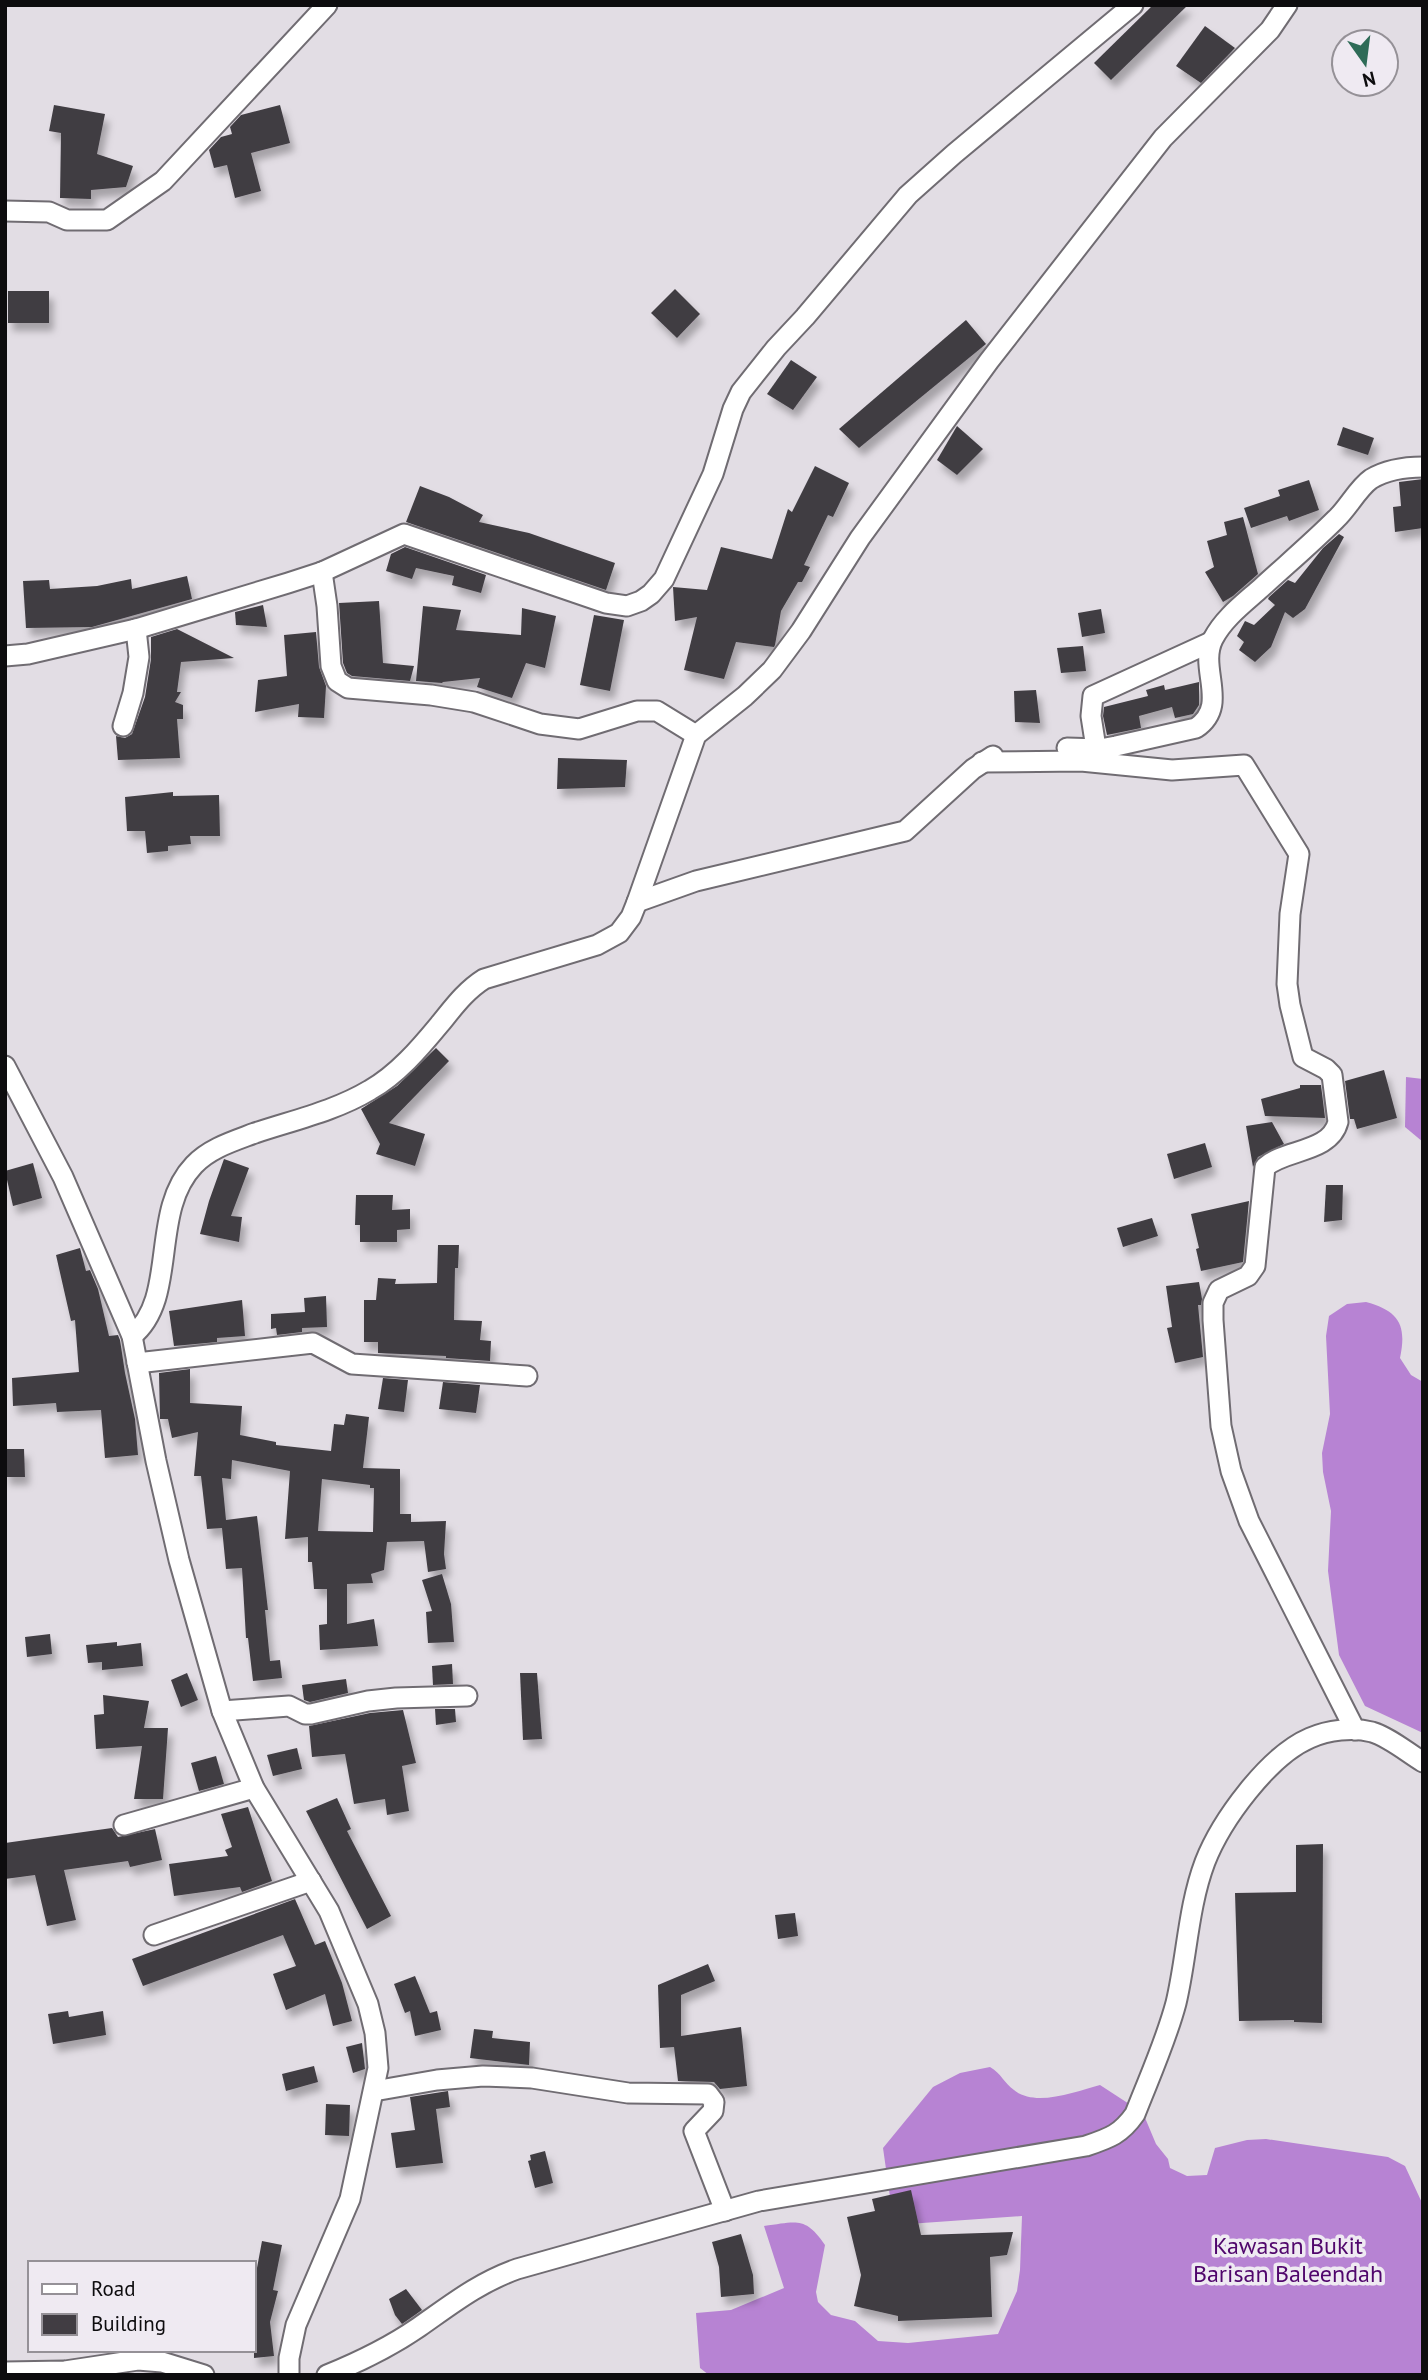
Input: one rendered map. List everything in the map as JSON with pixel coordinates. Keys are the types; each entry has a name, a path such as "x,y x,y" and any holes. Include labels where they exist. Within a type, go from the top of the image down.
{"street":[{"path":"5,211 49,212 67,220 107,220 163,181 327,5"},
{"path":"5,656 28,654 136,629 322,572 404,534 606,603 627,606 651,594 664,579 699,507 741,392 776,348 908,195 1133,5"},
{"path":"132,1336 146,1324 158,1295 170,1214 178,1190 194,1165 221,1145 338,1107 372,1089 397,1070 424,1043 469,989 484,979 597,945 619,933 631,917 637,902 696,736 772,670 801,631 860,538 989,361 1163,138 1270,30 1287,5"},
{"path":"637,902 696,881 905,831 982,762 1004,753 1038,748 1096,748 1196,728 1210,715 1213,704 1209,666 1211,642 1224,621 1326,529 1369,480 1390,471 1423,467"},
{"path":"322,572 331,666 337,681 348,688 453,698 540,724 579,729 637,712 657,711 696,736"},
{"path":"123,726 133,694 139,657 136,629"},
{"path":"1096,748 1091,716 1093,696 1211,642"},
{"path":"982,762 1081,761 1172,770 1244,765 1297,850 1290,914 1288,995 1301,1054 1332,1075 1338,1122 1336,1129 1325,1141 1273,1161 1265,1167 1255,1266 1248,1276 1219,1290 1213,1303 1214,1333 1221,1426 1249,1521 1356,1730"},
{"path":"5,1066 64,1177 132,1336 156,1461 179,1560 222,1711 254,1788 328,1911 368,2004 375,2034 378,2068 350,2199 294,2333 289,2375"},
{"path":"137,1363 313,1343 352,1364 527,1376"},
{"path":"222,1711 289,1706 311,1714 368,1701 467,1696"},
{"path":"327,2375 376,2353 493,2278 759,2201 1086,2146 1109,2138 1125,2128 1135,2114 1175,2005 1204,1864 1214,1841 1235,1809 1264,1774 1288,1750 1310,1737 1328,1732 1356,1730 1375,1733 1423,1762"},
{"path":"124,1825 254,1788"},
{"path":"154,1936 311,1881"},
{"path":"374,2091 437,2080 483,2076 532,2078 628,2094 708,2094 714,2102 713,2111 695,2128 695,2135 725,2211"},
{"path":"5,2372 65,2371 138,2360 162,2362 204,2375"}],"green space":[{"path":"1406,1077 1423,1079 1423,1142 1405,1127"},
{"path":"1366,1302 1386,1310 1398,1321 1402,1337 1400,1358 1411,1375 1423,1382 1423,1733 1365,1706 1339,1655 1328,1571 1331,1511 1322,1453 1330,1414 1326,1336 1329,1316 1347,1304"},
{"name":"Kawasan Bukit Barisan Baleendah","path":"990,2067 1014,2090 1033,2098 1068,2094 1100,2085 1143,2113 1156,2144 1168,2159 1170,2168 1187,2176 1207,2175 1215,2148 1247,2140 1266,2139 1388,2157 1405,2166 1423,2205 1423,2375 709,2375 700,2368 696,2313 731,2310 784,2288 764,2226 785,2223 806,2225 825,2245 816,2292 818,2302 831,2315 855,2321 878,2341 908,2343 998,2334 1017,2291 1022,2216 894,2225 883,2148 933,2087 960,2073"}],"building":[{"path":"1153,5 1188,5 1111,80 1094,63"},
{"path":"1205,26 1235,48 1201,83 1176,66"},
{"path":"54,105 105,114 97,154 133,166 126,187 91,190 91,199 60,198 61,133 49,131"},
{"path":"280,105 290,143 251,153 261,191 235,198 227,165 214,168 209,150 221,137 232,134 230,127 241,115"},
{"path":"675,289 700,314 677,338 651,313"},
{"path":"8,291 49,291 49,323 8,323"},
{"path":"966,320 986,344 859,448 839,429"},
{"path":"791,360 817,377 793,410 767,394"},
{"path":"957,426 983,449 957,475 937,460"},
{"path":"1343,427 1374,438 1368,455 1337,445"},
{"path":"815,466 849,483 833,517 828,515 804,565 810,567 781,611 774,647 736,642 724,679 684,670 697,617 675,621 673,587 707,590 721,547 772,559 788,509 792,512"},
{"path":"1423,479 1423,528 1395,532 1393,507 1401,506 1399,482"},
{"path":"1309,480 1319,510 1289,521 1287,516 1251,528 1244,508 1280,496 1278,490"},
{"path":"420,486 449,497 483,515 479,522 529,533 615,563 606,590 406,522"},
{"path":"1243,517 1258,574 1223,602 1205,572 1214,567 1207,541 1227,535 1224,522"},
{"path":"1339,534 1344,537 1305,609 1293,618 1285,612 1271,647 1255,662 1239,650 1244,642 1237,636 1245,621 1254,625 1275,605 1269,597 1288,580 1295,583 1323,548"},
{"path":"405,547 486,575 481,593 452,585 454,576 416,568 412,579 386,571 391,554"},
{"path":"187,576 192,599 92,627 26,628 23,581 49,580 50,589 97,586 131,579 132,589"},
{"path":"379,601 383,663 414,666 410,681 352,676 347,673 343,663 339,603"},
{"path":"263,605 267,627 236,625 235,612"},
{"path":"423,606 461,610 456,630 521,635 522,608 556,616 545,668 526,663 512,698 477,687 480,678 442,683 416,681"},
{"path":"1101,609 1105,633 1082,637 1078,613"},
{"path":"594,615 624,620 610,691 580,685"},
{"path":"177,629 234,658 181,662 177,692 181,692 175,702 183,705 183,719 177,719 180,758 118,760 116,736 125,738 132,734 145,697 151,659 151,637"},
{"path":"316,632 319,667 326,686 324,718 298,717 299,704 255,712 258,680 287,676 284,635"},
{"path":"1083,646 1086,671 1061,673 1057,648"},
{"path":"1199,682 1199,705 1193,714 1175,718 1172,707 1139,716 1141,728 1107,735 1104,707 1148,696 1146,690 1164,685 1165,690"},
{"path":"1036,690 1040,723 1015,722 1014,691"},
{"path":"558,758 627,760 625,787 557,789"},
{"path":"173,792 173,796 219,795 220,836 190,836 191,844 168,846 168,851 147,853 145,831 127,831 125,797"},
{"path":"436,1048 449,1061 389,1123 425,1134 415,1166 376,1154 380,1144 361,1109 397,1086"},
{"path":"1384,1070 1397,1118 1357,1129 1354,1119 1350,1119 1345,1081"},
{"path":"1300,1085 1321,1085 1325,1118 1265,1116 1261,1099 1300,1088"},
{"path":"1272,1122 1284,1144 1258,1157 1253,1167 1246,1126"},
{"path":"1205,1143 1212,1167 1174,1179 1167,1154"},
{"path":"224,1159 249,1168 231,1216 242,1217 239,1242 200,1234"},
{"path":"33,1163 42,1198 13,1206 5,1171"},
{"path":"1326,1185 1343,1185 1342,1220 1324,1222"},
{"path":"356,1195 393,1195 392,1210 410,1209 410,1229 397,1230 397,1242 360,1242 360,1225 355,1225"},
{"path":"1249,1201 1243,1262 1201,1271 1191,1214"},
{"path":"1152,1218 1158,1236 1123,1247 1117,1228"},
{"path":"438,1245 459,1245 458,1268 455,1268 454,1320 482,1321 480,1340 491,1341 490,1361 378,1353 378,1342 364,1342 364,1300 376,1300 378,1278 396,1279 395,1284 437,1283"},
{"path":"80,1248 86,1271 90,1270 98,1289 109,1336 118,1335 120,1340 135,1419 138,1455 105,1458 101,1410 57,1412 56,1403 13,1406 12,1378 79,1372 75,1320 71,1321 56,1255"},
{"path":"1199,1282 1202,1299 1201,1305 1198,1305 1203,1357 1175,1363 1167,1328 1172,1327 1166,1286"},
{"path":"326,1296 327,1327 302,1328 302,1332 277,1335 276,1328 271,1329 271,1314 305,1312 304,1298"},
{"path":"242,1300 245,1336 174,1346 169,1311"},
{"path":"190,1369 190,1403 242,1406 240,1435 276,1442 276,1445 331,1451 334,1424 344,1425 346,1414 369,1417 363,1468 400,1469 400,1514 411,1514 411,1522 446,1521 446,1569 428,1572 424,1541 387,1542 384,1570 371,1574 373,1583 347,1584 347,1624 374,1619 378,1646 320,1650 319,1625 327,1624 327,1589 314,1589 312,1562 308,1562 308,1537 285,1539 290,1471 232,1460 231,1479 222,1478 226,1520 257,1516 268,1610 265,1610 270,1661 280,1660 282,1678 253,1681 246,1638 242,1568 226,1569 222,1528 207,1529 201,1476 194,1476 198,1432 172,1438 168,1419 160,1419 159,1373","holes":["322,1479 370,1485 370,1488 374,1488 373,1532 318,1531"]},
{"path":"383,1378 408,1380 404,1412 378,1409"},
{"path":"443,1382 480,1385 476,1413 439,1409"},
{"path":"5,1449 24,1449 25,1477 5,1477"},
{"path":"442,1574 451,1604 454,1642 428,1643 426,1612 432,1611 422,1580"},
{"path":"50,1634 52,1654 27,1657 25,1637"},
{"path":"117,1642 117,1646 141,1643 143,1666 102,1670 102,1662 88,1663 86,1645"},
{"path":"452,1664 453,1684 433,1685 432,1666"},
{"path":"187,1673 198,1700 181,1707 171,1680"},
{"path":"520,1673 537,1673 542,1739 523,1740"},
{"path":"346,1679 348,1693 310,1702 304,1700 302,1685"},
{"path":"103,1695 149,1701 144,1728 168,1728 163,1799 134,1799 142,1746 96,1749 94,1715 104,1714"},
{"path":"435,1709 455,1709 456,1722 436,1725"},
{"path":"403,1710 416,1763 402,1766 409,1811 387,1815 385,1799 354,1804 345,1754 312,1757 309,1726 370,1713"},
{"path":"297,1748 302,1769 273,1776 267,1755"},
{"path":"216,1756 224,1784 199,1791 191,1763"},
{"path":"337,1798 351,1829 347,1831 391,1916 367,1929 306,1811"},
{"path":"248,1807 272,1881 242,1892 240,1887 174,1896 169,1864 228,1856 225,1850 232,1847 221,1814"},
{"path":"112,1828 118,1837 155,1829 162,1860 130,1867 128,1861 64,1870 76,1920 47,1926 35,1875 5,1879 5,1843"},
{"path":"1323,1844 1322,2023 1294,2020 1239,2021 1235,1893 1296,1892 1296,1845"},
{"path":"295,1899 315,1945 325,1941 342,1983 352,2021 333,2026 325,1994 286,2010 273,1974 296,1966 283,1935 143,1986 132,1959"},
{"path":"795,1913 798,1936 778,1939 775,1915"},
{"path":"708,1964 715,1981 681,1995 681,2036 741,2027 747,2086 720,2089 714,2082 678,2081 674,2047 660,2048 658,1985"},
{"path":"415,1976 430,2013 437,2011 441,2030 415,2036 410,2011 405,2013 394,1984"},
{"path":"68,2011 69,2017 103,2011 106,2035 53,2044 48,2014"},
{"path":"474,2029 493,2031 492,2038 530,2042 529,2065 470,2058"},
{"path":"362,2043 365,2069 353,2073 346,2047"},
{"path":"314,2066 318,2082 286,2091 282,2074"},
{"path":"448,2091 450,2107 436,2109 443,2163 396,2168 391,2133 415,2130 410,2097"},
{"path":"326,2104 350,2105 349,2136 325,2135"},
{"path":"545,2151 553,2183 535,2188 528,2161 531,2160 530,2155"},
{"path":"911,2190 921,2235 1013,2232 1007,2255 990,2257 992,2317 898,2321 898,2316 854,2306 861,2275 847,2217 875,2211 872,2199"},
{"path":"741,2234 753,2275 754,2294 721,2297 719,2267 712,2242"},
{"path":"262,2241 282,2245 273,2290 278,2291 270,2322 274,2356 254,2358 256,2352 256,2273"},
{"path":"406,2289 422,2310 402,2324 389,2299"}]}
